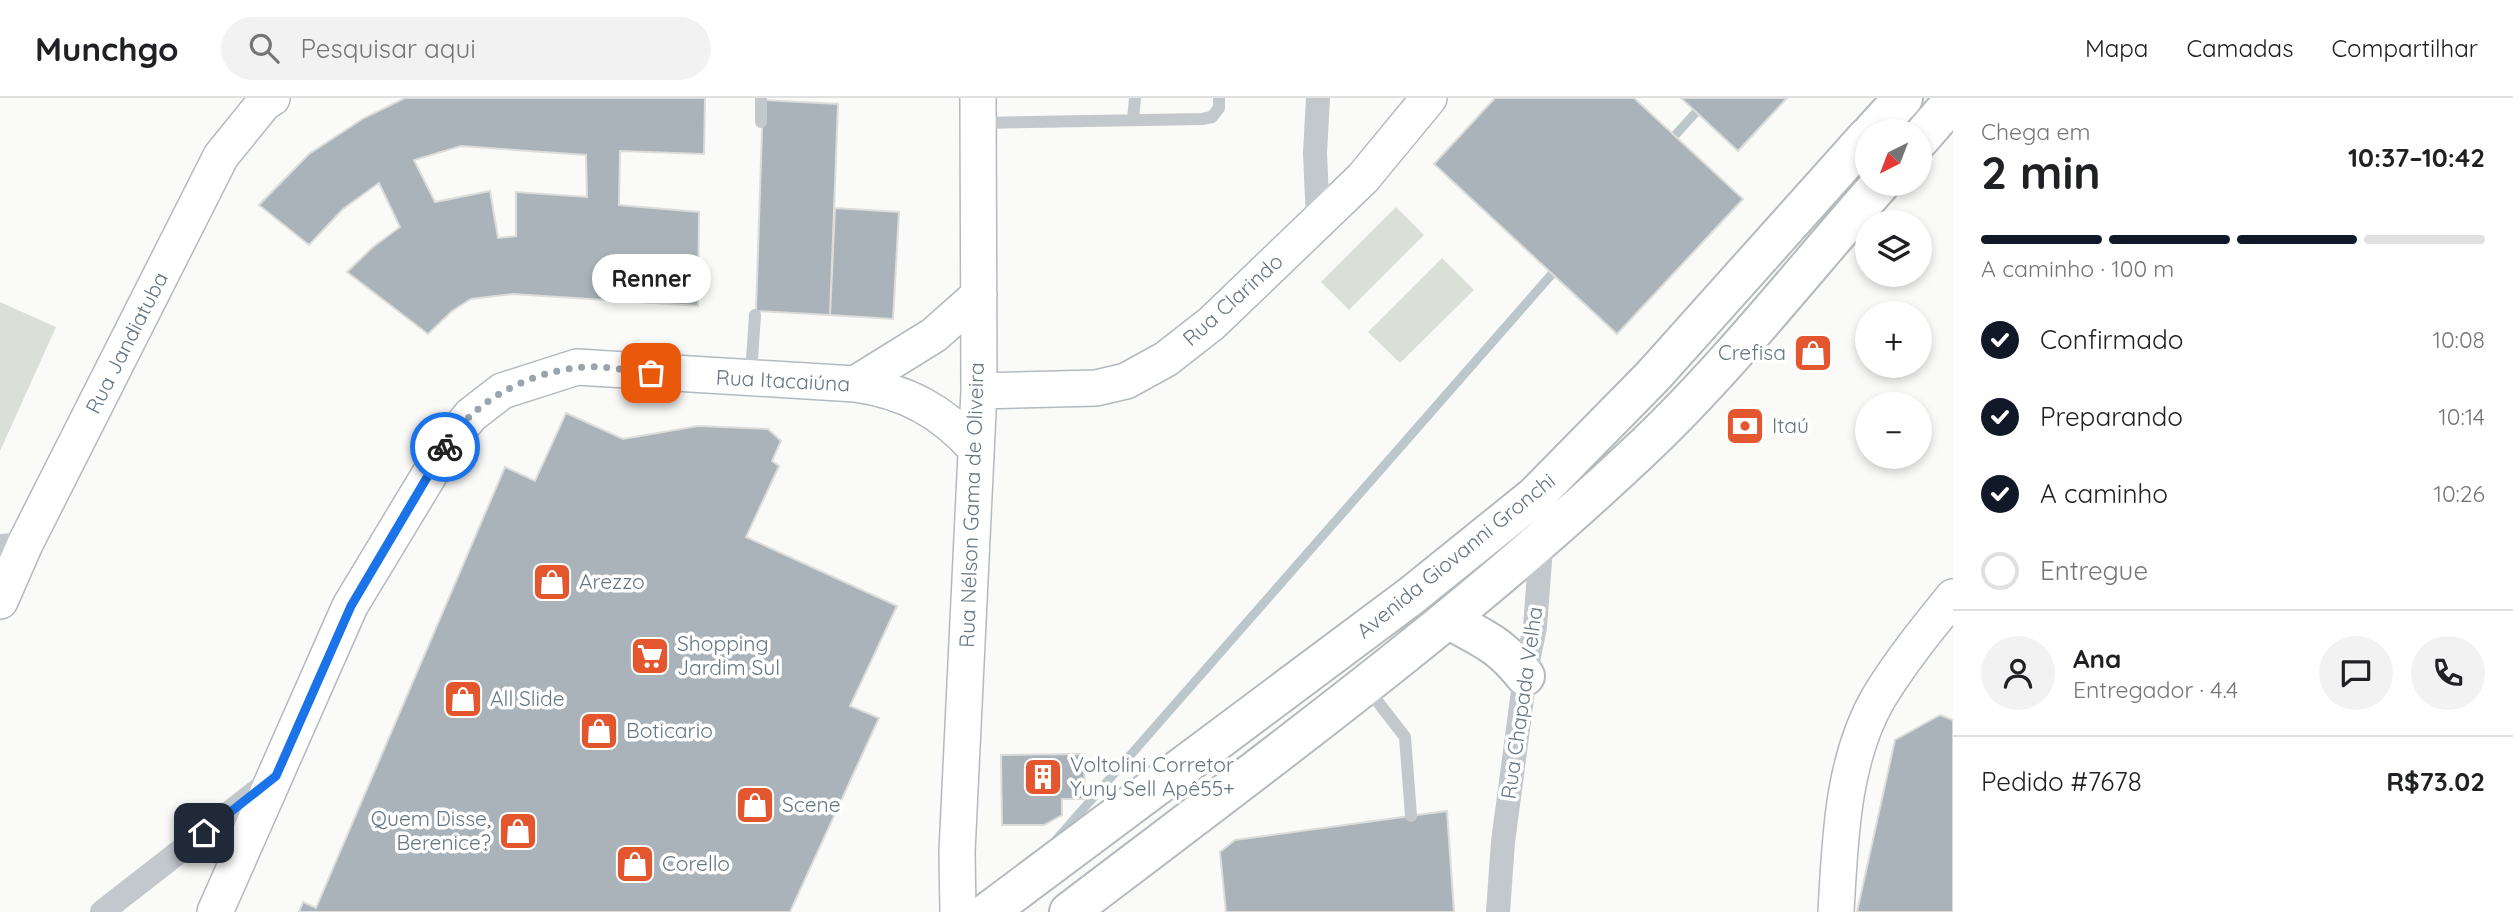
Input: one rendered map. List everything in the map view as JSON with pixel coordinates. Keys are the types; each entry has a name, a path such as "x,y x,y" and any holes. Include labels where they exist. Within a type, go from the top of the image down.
{"main road":[{"path":"1932,126 1953,102"},
{"name":"Avenida Giovanni Gronchi","path":"988,912 1411,596 1535,496 1653,376 1855,150"},
{"name":"Avenida Giovanni Gronchi","path":"1069,912 1448,620 1541,539 1647,444 1724,363 1870,196"},
{"path":"1448,620 1485,637 1506,652 1525,676"}],"street":[{"name":"Rua Jandiatuba","path":"0,601 12,545 221,156 264,103 272,98"},
{"path":"1318,98 1315,153 1318,222"},
{"name":"Rua Clarindo","path":"979,391 1096,388 1126,381 1166,359 1212,323 1363,178 1429,98"},
{"name":"Rua Nélson Gama de Oliveira","path":"958,912 957,852 979,391 978,111"},
{"path":"855,384 934,335 979,295"},
{"name":"Rua Itacaiúna","path":"215,912 351,606 449,442 471,415 502,391 577,367 750,380 855,384 878,387 921,403 942,415 975,448"},
{"name":"Rua Chapada Velha","path":"1498,912 1503,842 1525,676 1535,627 1543,519 1535,496"},
{"path":"1836,912 1846,792 1863,731 1878,698 1900,665 1953,597"},
{"path":"102,912 276,776"}],"lane":[{"path":"761,98 761,122"},
{"path":"1133,120 1135,98"},
{"path":"978,111 1133,120 1212,117 1219,108 1219,98"},
{"path":"750,380 755,315"},
{"path":"1374,697 1405,737 1411,816"}],"shaded area":[{"path":"1396,207 1424,235 1349,310 1321,282"},
{"path":"1442,258 1474,290 1400,363 1368,332"},
{"path":"0,302 56,327 0,451"}],"building":[{"path":"405,98 705,98 704,154 620,151 619,205 699,212 698,306 513,294 471,299 452,311 428,334 347,272 373,247 400,227 379,183 343,209 309,245 259,205 309,154 364,118","holes":["461,146 586,155 587,197 516,192 516,236 498,238 490,191 435,202 414,160"]},
{"path":"1495,98 1634,98 1743,199 1617,334 1434,164"},
{"path":"1681,98 1787,98 1738,151"},
{"path":"763,100 838,104 830,315 756,311"},
{"path":"835,208 899,212 893,319 830,315"},
{"name":"Shopping Jardim Sul","path":"566,413 623,439 698,426 768,429 781,441 772,461 779,466 746,537 897,606 850,706 879,718 790,912 299,912 303,902 316,908 505,467 535,481"},
{"path":"1940,715 1953,720 1953,912 1857,912 1895,740"},
{"name":"Voltolini Corretor Yuny Sell Apê55+","path":"1084,754 1085,799 1062,799 1062,815 1044,825 1002,825 1001,755"},
{"path":"1447,811 1454,912 1226,912 1220,852 1235,840"}],"waterway":[{"path":"1668,143 1709,98"},
{"path":"1056,840 1559,266"}],"way so far":[{"path":"445,447 471,415 502,391 543,376 577,367 651,373"}],"place":[{"name":"Crefisa","path":"1813,353"},
{"name":"Renner","path":"651,373"},
{"name":"Itaú","path":"1745,426"},
{"name":"Arezzo","path":"552,582"},
{"name":"Shopping Jardim Sul","path":"650,656"},
{"name":"All Slide","path":"463,699"},
{"name":"Boticario","path":"599,731"},
{"name":"Voltolini Corretor Yuny Sell Apê55+","path":"1043,777"},
{"name":"Scene","path":"755,805"},
{"name":"Quem Disse, Berenice?","path":"518,831"},
{"name":"Corello","path":"635,864"}],"route":[{"path":"204,833 276,776 351,606 445,447"}]}
